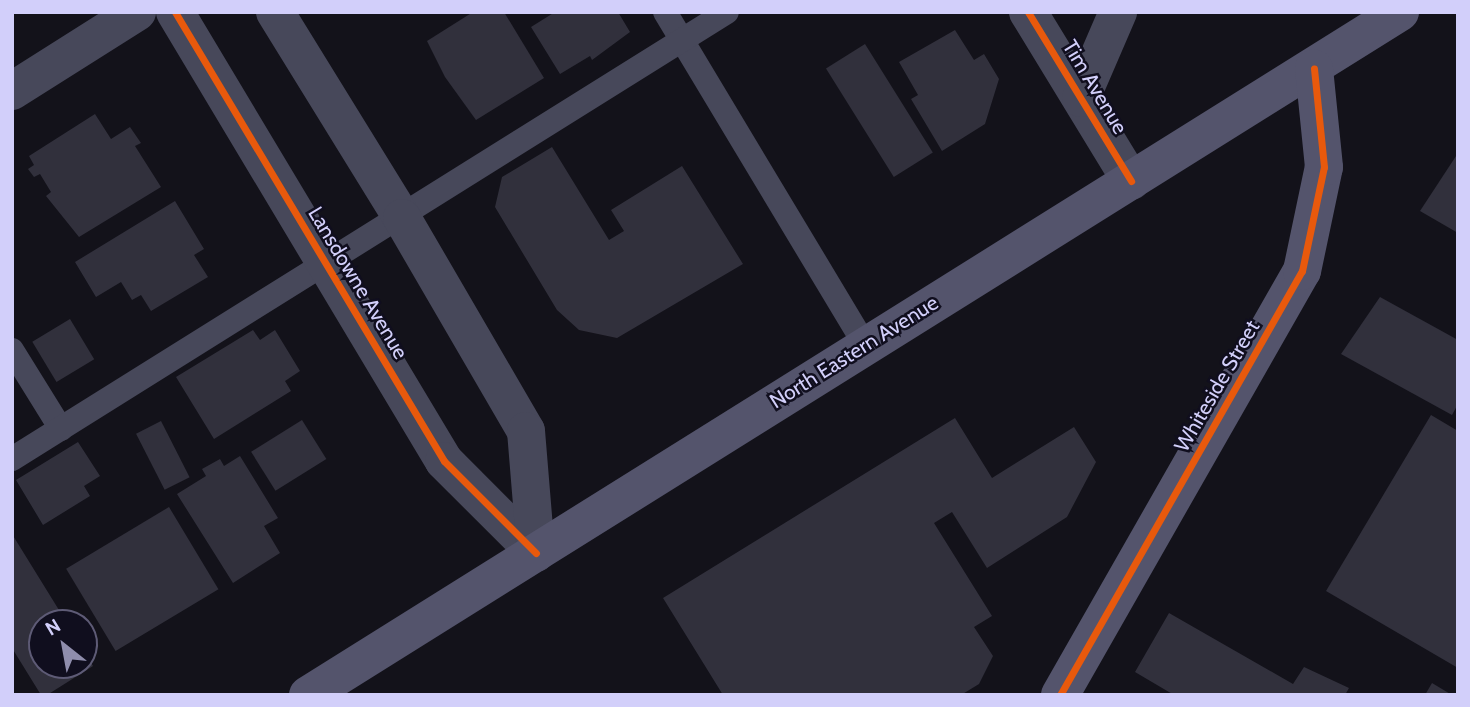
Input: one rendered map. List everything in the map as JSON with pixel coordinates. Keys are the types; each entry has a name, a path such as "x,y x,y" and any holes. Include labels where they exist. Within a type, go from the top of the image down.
{"main road":[{"name":"North Eastern Avenue","path":"308,695 865,345 1314,69 1400,12"},
{"name":"Whiteside Street","path":"1060,695 1302,271 1324,167 1314,69"}],"street":[{"path":"12,91 137,12"},
{"name":"Lansdowne Avenue","path":"175,12 444,461 536,553"},
{"path":"275,12 402,218 526,431 536,553"},
{"name":"Tim Avenue","path":"1028,12 1131,181"},
{"path":"1081,98 1118,12"}],"lane":[{"path":"665,12 865,345"},
{"path":"12,459 402,218 727,12"},
{"path":"12,350 61,429"}],"building":[{"path":"473,12 504,12 544,78 476,120 445,77 427,41"},
{"path":"555,12 618,12 630,32 592,60 590,56 560,74 531,27"},
{"path":"955,30 974,60 984,54 999,79 985,124 942,151 911,99 918,95 899,62"},
{"path":"865,44 933,153 894,177 826,68"},
{"path":"95,114 111,139 130,127 141,143 135,146 161,187 79,237 46,196 51,192 40,174 34,177 28,169 34,165 29,156"},
{"path":"552,147 609,240 624,231 611,210 682,166 743,264 617,338 579,330 557,310 495,207 502,177"},
{"path":"1458,153 1458,233 1420,211"},
{"path":"175,201 204,249 194,255 208,277 151,311 141,295 132,300 121,282 96,297 75,262"},
{"path":"1380,297 1458,340 1458,404 1452,415 1341,354"},
{"path":"70,319 94,359 56,382 32,342"},
{"path":"253,330 260,340 275,330 300,371 285,381 291,391 214,439 176,377"},
{"path":"1431,415 1458,431 1458,668 1326,591"},
{"path":"955,418 992,478 1074,427 1096,462 1067,517 987,568 952,512 934,523 992,616 974,627 993,656 979,684 961,695 723,695 663,598"},
{"path":"302,420 326,459 275,491 251,452"},
{"path":"161,421 190,477 165,490 136,434"},
{"path":"78,442 100,476 84,486 90,496 43,525 16,480"},
{"path":"240,456 278,518 264,526 280,553 233,583 177,494 206,476 202,469 220,459 224,466"},
{"path":"169,507 218,589 116,651 98,622 98,609 90,609 66,569"},
{"path":"12,534 58,609 28,609 28,674 12,648"},
{"path":"1169,613 1293,684 1304,667 1349,688 1345,695 1174,695 1135,672"},
{"path":"31,679 72,679 47,695 41,695"},
{"path":"1432,683 1452,695 1425,695"}],"cycle path":[{"path":"175,12 444,461 536,553"},
{"path":"1028,12 1131,181"},
{"path":"1060,695 1302,271 1324,167 1314,69"}]}
